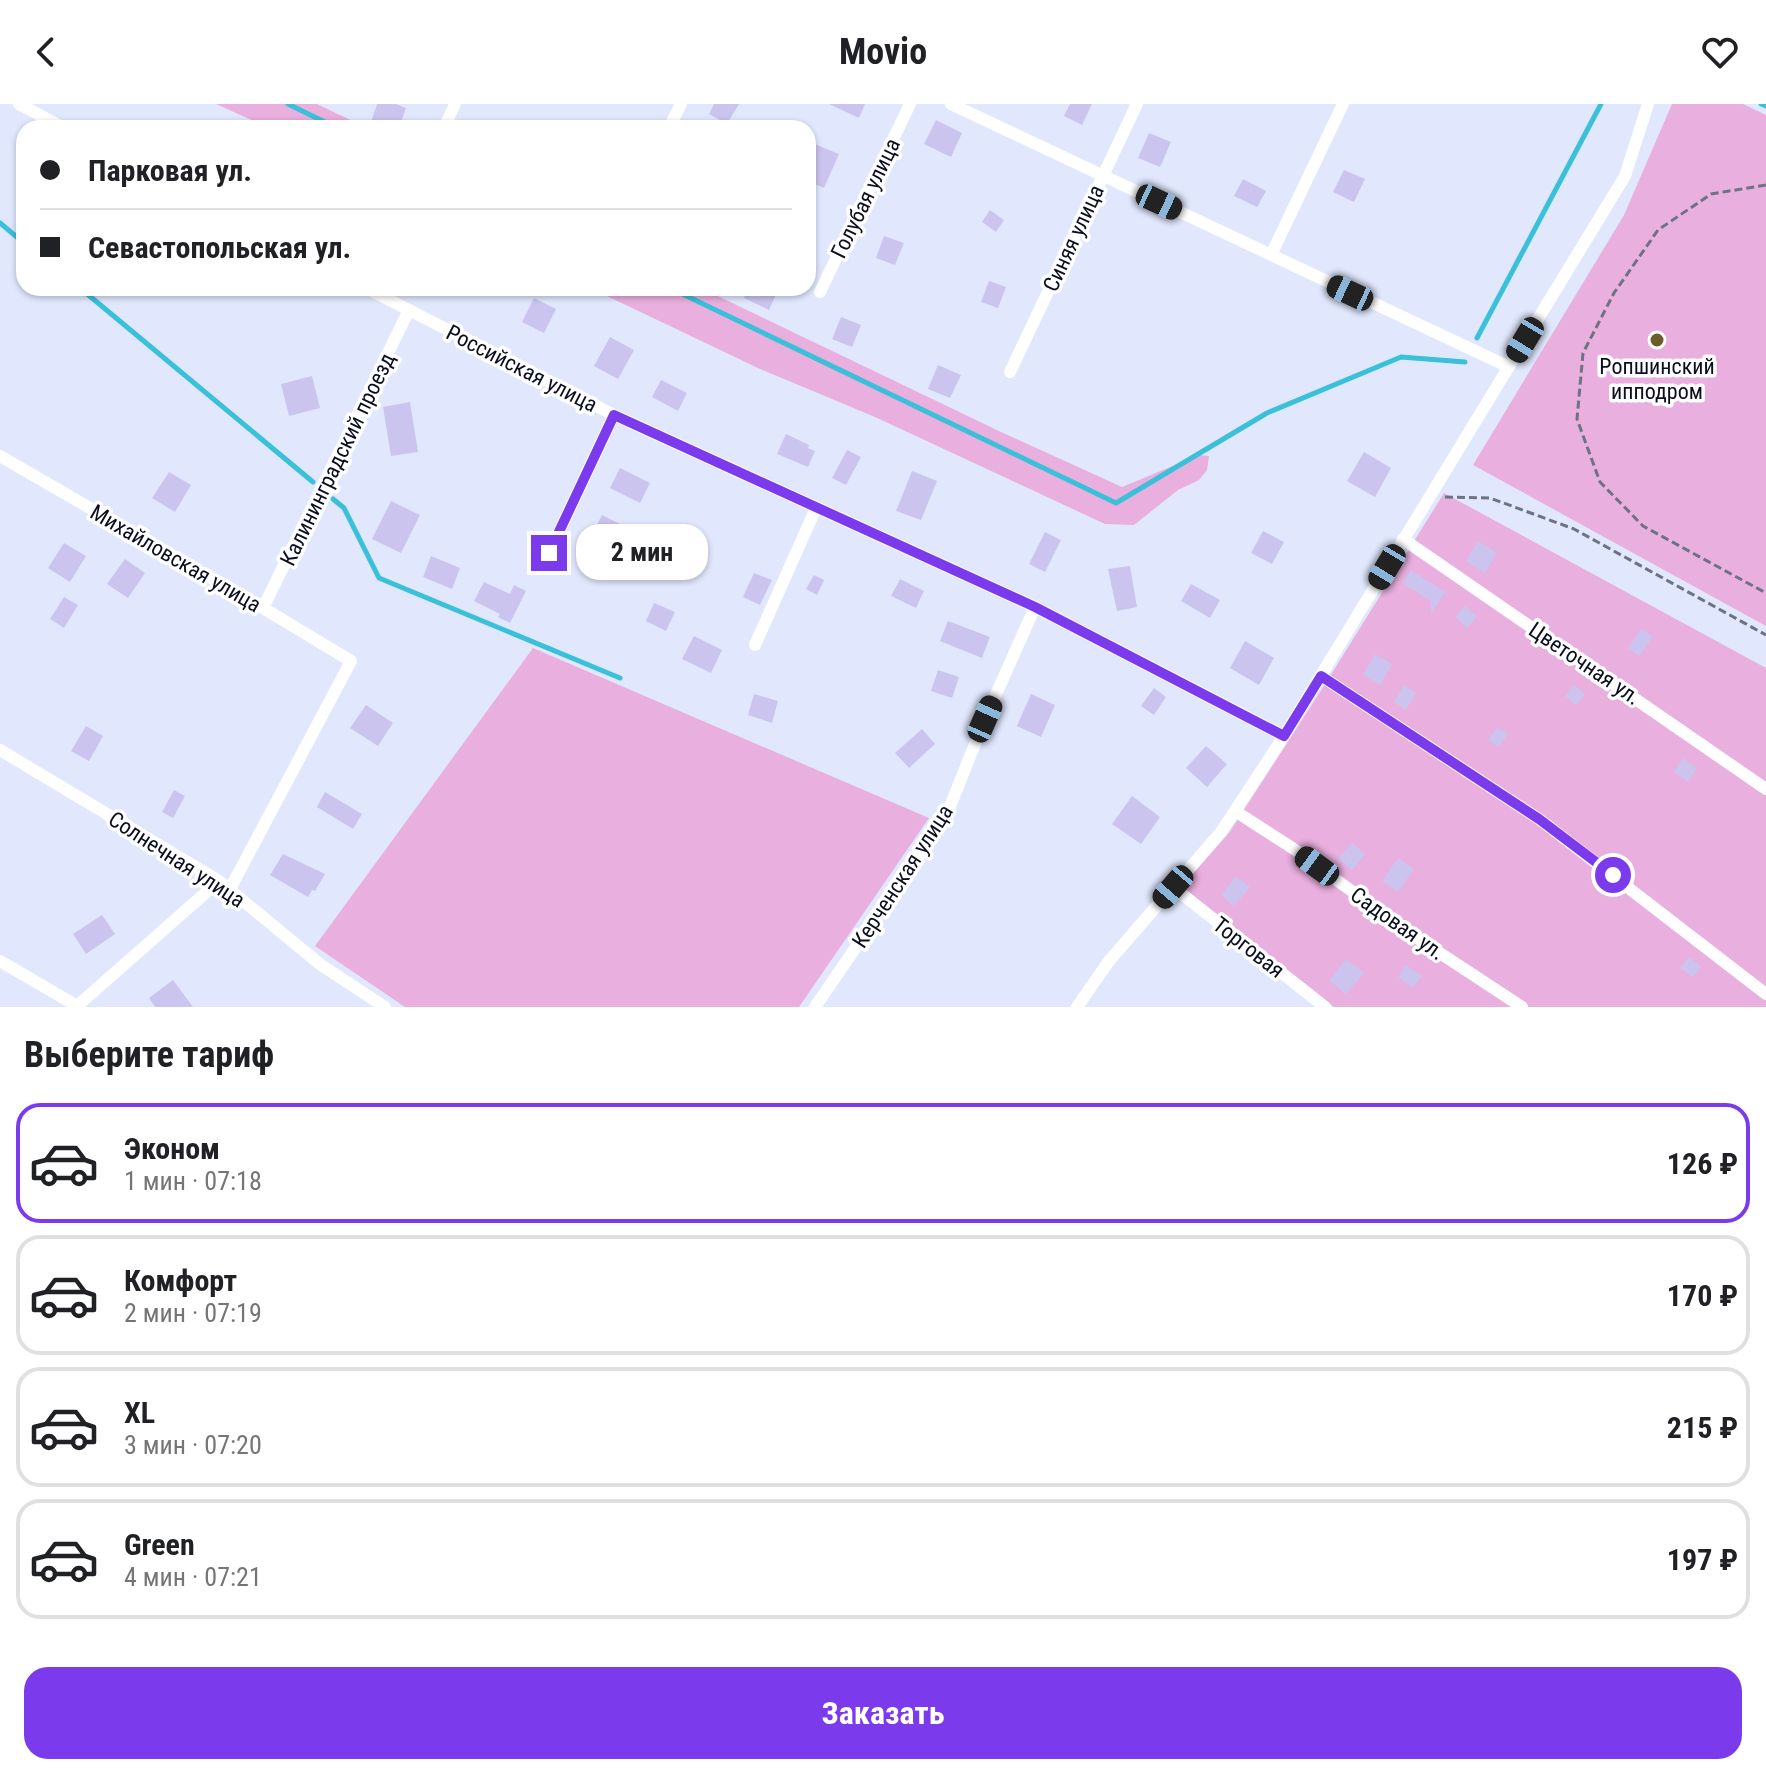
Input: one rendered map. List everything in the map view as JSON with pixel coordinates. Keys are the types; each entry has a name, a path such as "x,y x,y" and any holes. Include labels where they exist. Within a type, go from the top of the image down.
{"street":[{"path":"19,104 49,120"},
{"name":"Голубая улица","path":"820,292 910,104"},
{"path":"951,104 1509,367"},
{"name":"Синяя улица","path":"1010,372 1137,104"},
{"path":"1271,255 1343,104"},
{"path":"1077,1007 1109,961 1221,832 1284,736 1625,176 1648,104"},
{"name":"Российская улица","path":"382,296 614,415 1035,607 1284,736"},
{"name":"Калининградский проезд","path":"263,608 409,310"},
{"path":"549,553 614,415"},
{"name":"Михайловская улица","path":"0,456 351,661 224,885"},
{"path":"755,645 816,508"},
{"name":"Цветочная ул.","path":"1403,539 1766,789"},
{"name":"Керченская улица","path":"815,1007 947,814 1035,607"},
{"path":"1321,676 1539,819 1766,994"},
{"name":"Солнечная улица","path":"0,750 224,885 321,965 385,1007"},
{"name":"Садовая ул.","path":"1235,811 1522,1007"},
{"path":"0,961 76,1006 224,885"},
{"name":"Торговая","path":"1173,887 1325,1007"}],"path":[{"path":"1766,185 1711,194 1658,230 1614,293 1583,353 1577,419 1600,482 1643,526 1766,593"},
{"path":"1429,497 1490,498 1574,529 1766,635"}],"shaded area":[{"path":"216,104 317,104 350,120 251,120"},
{"name":"Ропшинский ипподром","path":"1672,104 1743,104 1766,115 1766,626 1473,465 1624,215"},
{"path":"607,296 718,296 1122,487 1199,455 1209,456 1207,470 1199,480 1178,490 1134,525 1105,524 875,417 758,368"},
{"path":"1444,493 1766,668 1766,1007 1334,1007 1181,887 1229,833"},
{"path":"533,648 929,818 799,1007 405,1007 315,946"}],"building":[{"path":"377,104 396,104 406,108 402,120 372,120"},
{"path":"714,104 739,104 729,120 720,120 709,114"},
{"path":"829,104 865,104 859,118"},
{"path":"1070,104 1092,104 1082,125 1064,116"},
{"path":"936,120 962,133 951,157 924,144"},
{"path":"1149,133 1171,142 1160,167 1138,158"},
{"path":"816,145 839,154 824,188 816,184"},
{"path":"1344,170 1365,179 1354,202 1333,192"},
{"path":"1243,179 1266,191 1257,207 1234,196"},
{"path":"990,210 1004,220 996,232 982,222"},
{"path":"884,236 904,243 895,265 876,258"},
{"path":"989,281 1006,287 998,308 981,302"},
{"path":"745,296 775,296 769,310"},
{"path":"534,298 556,309 544,333 522,322"},
{"path":"841,317 861,325 852,347 832,339"},
{"path":"610,337 634,350 618,379 594,366"},
{"path":"938,365 961,375 950,398 928,389"},
{"path":"312,376 320,408 289,416 281,384"},
{"path":"661,380 687,393 678,411 652,397"},
{"path":"410,402 418,452 391,456 383,407"},
{"path":"786,434 815,451 808,467 777,454"},
{"path":"847,450 861,457 846,485 832,478"},
{"path":"1364,452 1391,468 1375,497 1347,481"},
{"path":"620,468 650,483 640,503 610,488"},
{"path":"912,471 937,481 921,520 896,511"},
{"path":"169,472 191,485 175,512 152,498"},
{"path":"391,501 420,515 401,553 372,539"},
{"path":"602,515 636,532 622,559 588,542"},
{"path":"1263,531 1284,542 1272,564 1251,553"},
{"path":"1045,532 1061,540 1045,572 1029,564"},
{"path":"1478,541 1497,553 1485,573 1466,561"},
{"path":"64,543 86,556 70,582 48,568"},
{"path":"431,556 460,568 452,589 423,577"},
{"path":"125,559 145,573 128,598 107,584"},
{"path":"1130,566 1137,607 1117,611 1108,569"},
{"path":"1411,570 1445,592 1431,614 1431,601 1402,583"},
{"path":"754,573 772,580 760,605 743,597"},
{"path":"814,575 824,580 817,595 806,589"},
{"path":"900,579 924,591 916,608 891,596"},
{"path":"484,582 510,594 514,585 526,591 510,623 498,617 500,614 474,601"},
{"path":"1191,584 1220,600 1210,618 1181,601"},
{"path":"64,597 78,605 64,628 50,619"},
{"path":"654,603 675,612 666,631 646,621"},
{"path":"1465,606 1477,617 1467,628 1455,617"},
{"path":"948,621 990,637 982,658 940,641"},
{"path":"1641,629 1653,637 1639,656 1628,648"},
{"path":"694,636 722,650 711,673 682,659"},
{"path":"1245,641 1274,658 1259,685 1230,668"},
{"path":"1375,654 1392,664 1380,685 1363,675"},
{"path":"938,670 959,677 952,698 931,691"},
{"path":"1404,685 1416,693 1406,710 1394,702"},
{"path":"1574,685 1585,694 1576,705 1565,696"},
{"path":"1154,688 1166,697 1154,715 1141,706"},
{"path":"754,694 778,701 772,723 748,715"},
{"path":"1031,694 1055,705 1041,737 1017,726"},
{"path":"366,705 393,723 378,746 350,728"},
{"path":"86,726 103,736 89,761 71,751"},
{"path":"1497,727 1508,734 1499,747 1488,740"},
{"path":"922,729 935,744 909,768 895,753"},
{"path":"1206,746 1227,764 1207,787 1186,768"},
{"path":"1683,758 1697,768 1688,782 1674,772"},
{"path":"174,790 185,796 173,818 162,812"},
{"path":"325,792 362,814 353,829 317,807"},
{"path":"1132,796 1160,817 1141,844 1112,824"},
{"path":"1352,843 1365,854 1352,870 1338,859"},
{"path":"283,854 325,874 308,897 270,875"},
{"path":"1398,858 1414,869 1398,892 1382,881"},
{"path":"1236,876 1250,887 1234,906 1221,895"},
{"path":"102,915 115,934 86,954 73,934"},
{"path":"1689,957 1701,967 1693,977 1680,968"},
{"path":"1346,959 1364,973 1346,994 1329,980"},
{"path":"1406,965 1422,976 1413,988 1398,977"},
{"path":"173,980 193,1007 155,1007 149,998"}],"waterway":[{"path":"288,104 321,120"},
{"path":"1477,338 1601,104"},
{"path":"1761,104 1766,106"},
{"path":"0,223 16,236"},
{"path":"90,296 313,482"},
{"path":"687,296 1116,503 1267,413 1401,357 1465,362"},
{"path":"333,499 344,508 379,578 620,678"}],"place":[{"name":"Ропшинский ипподром","path":"1657,340"}],"route":[{"path":"549,553 614,415 1035,607 1284,736 1321,676 1539,819 1613,875"}]}
